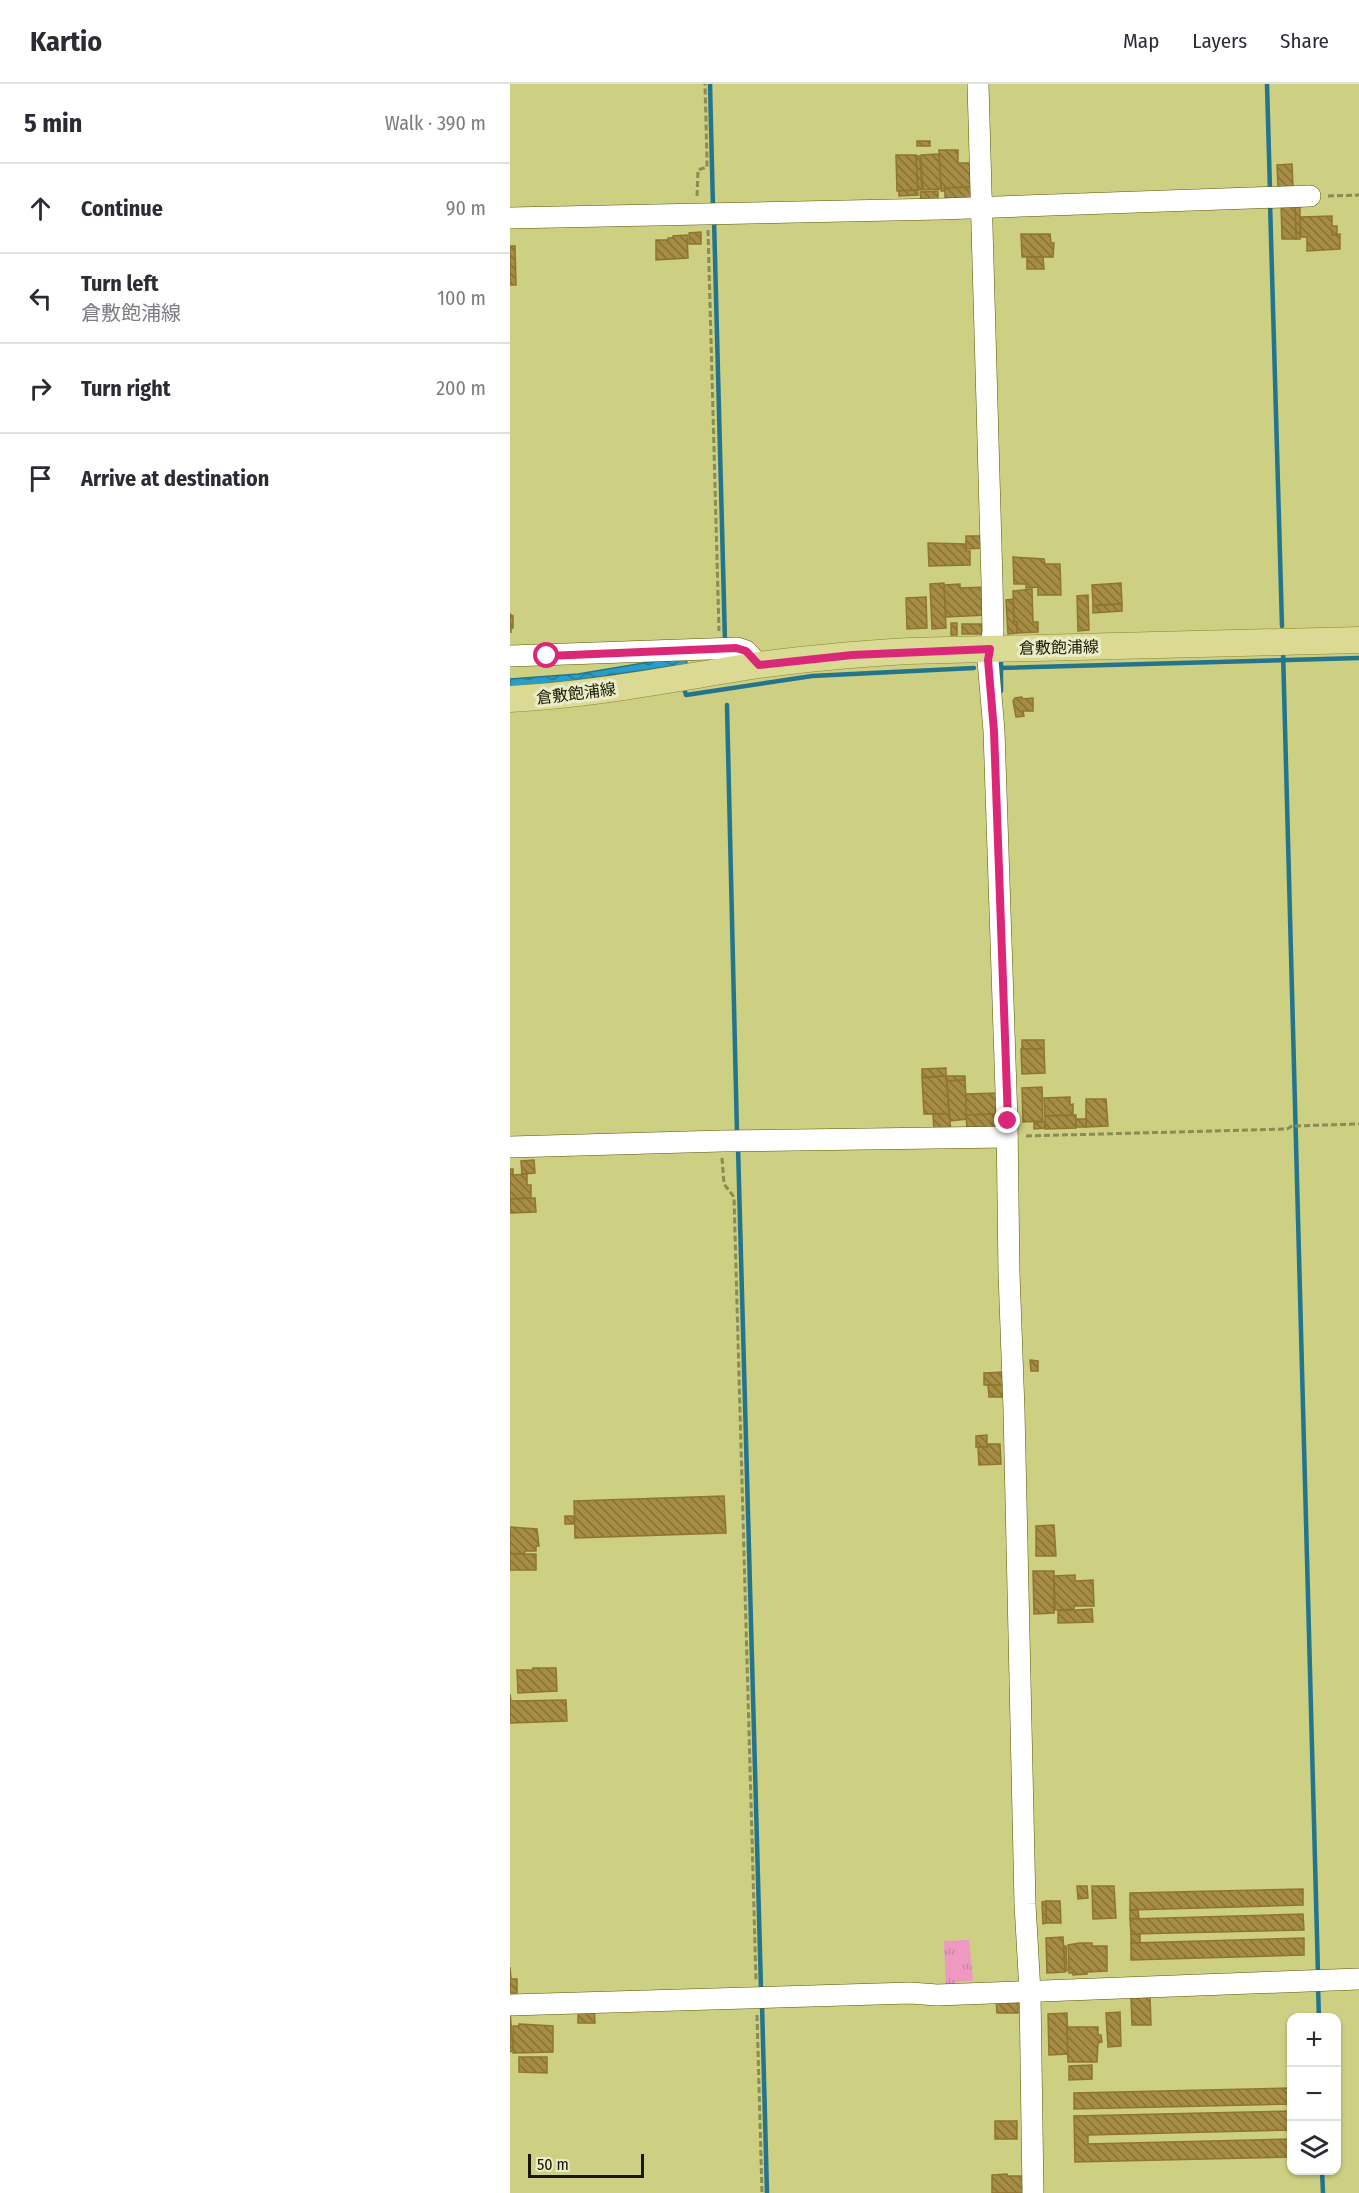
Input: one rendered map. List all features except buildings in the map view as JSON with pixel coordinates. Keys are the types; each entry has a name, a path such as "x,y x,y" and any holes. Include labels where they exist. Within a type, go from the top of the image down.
{"main road":[{"name":"倉敷飽浦線","path":"510,699 575,694 759,665 852,655 990,649 1359,640"}],"street":[{"path":"978,84 989,207 993,632 988,660 994,731 1012,1137 1025,1904 1034,1992 1033,2193"},
{"path":"510,218 989,207 1310,196"},
{"path":"510,656 736,648 746,651 759,665"},
{"path":"510,1147 1012,1137"},
{"path":"510,2005 757,1997 1034,1992 1359,1979"}],"path":[{"path":"705,84 707,167 698,170 697,175 708,213 720,648"},
{"path":"1310,196 1359,195"},
{"path":"1012,1137 1287,1129 1292,1126 1359,1124"},
{"path":"722,1141 724,1184 734,1197 762,2193"}],"green space":[{"path":"969,1940 973,1981 955,1982 954,1988 946,1988 944,1941"}],"water":[{"path":"685,656 688,667 673,666 557,683 510,687 510,679 578,674"}],"waterway":[{"path":"710,84 713,208"},
{"path":"1267,84 1270,191"},
{"path":"1270,202 1282,626"},
{"path":"714,219 725,642"},
{"path":"1283,651 1318,1974"},
{"path":"999,668 1359,658"},
{"path":"1001,661 1001,691"},
{"path":"684,688 686,695 812,676 974,668"},
{"path":"727,705 737,1134"},
{"path":"738,1147 761,1989"},
{"path":"1318,1987 1319,2013"},
{"path":"762,2004 767,2193"},
{"path":"1322,2175 1323,2193"}],"route":[{"path":"547,656 736,648 746,651 759,665 813,658 909,651 990,649 988,660 993,705 1001,984 1008,1121"}]}
